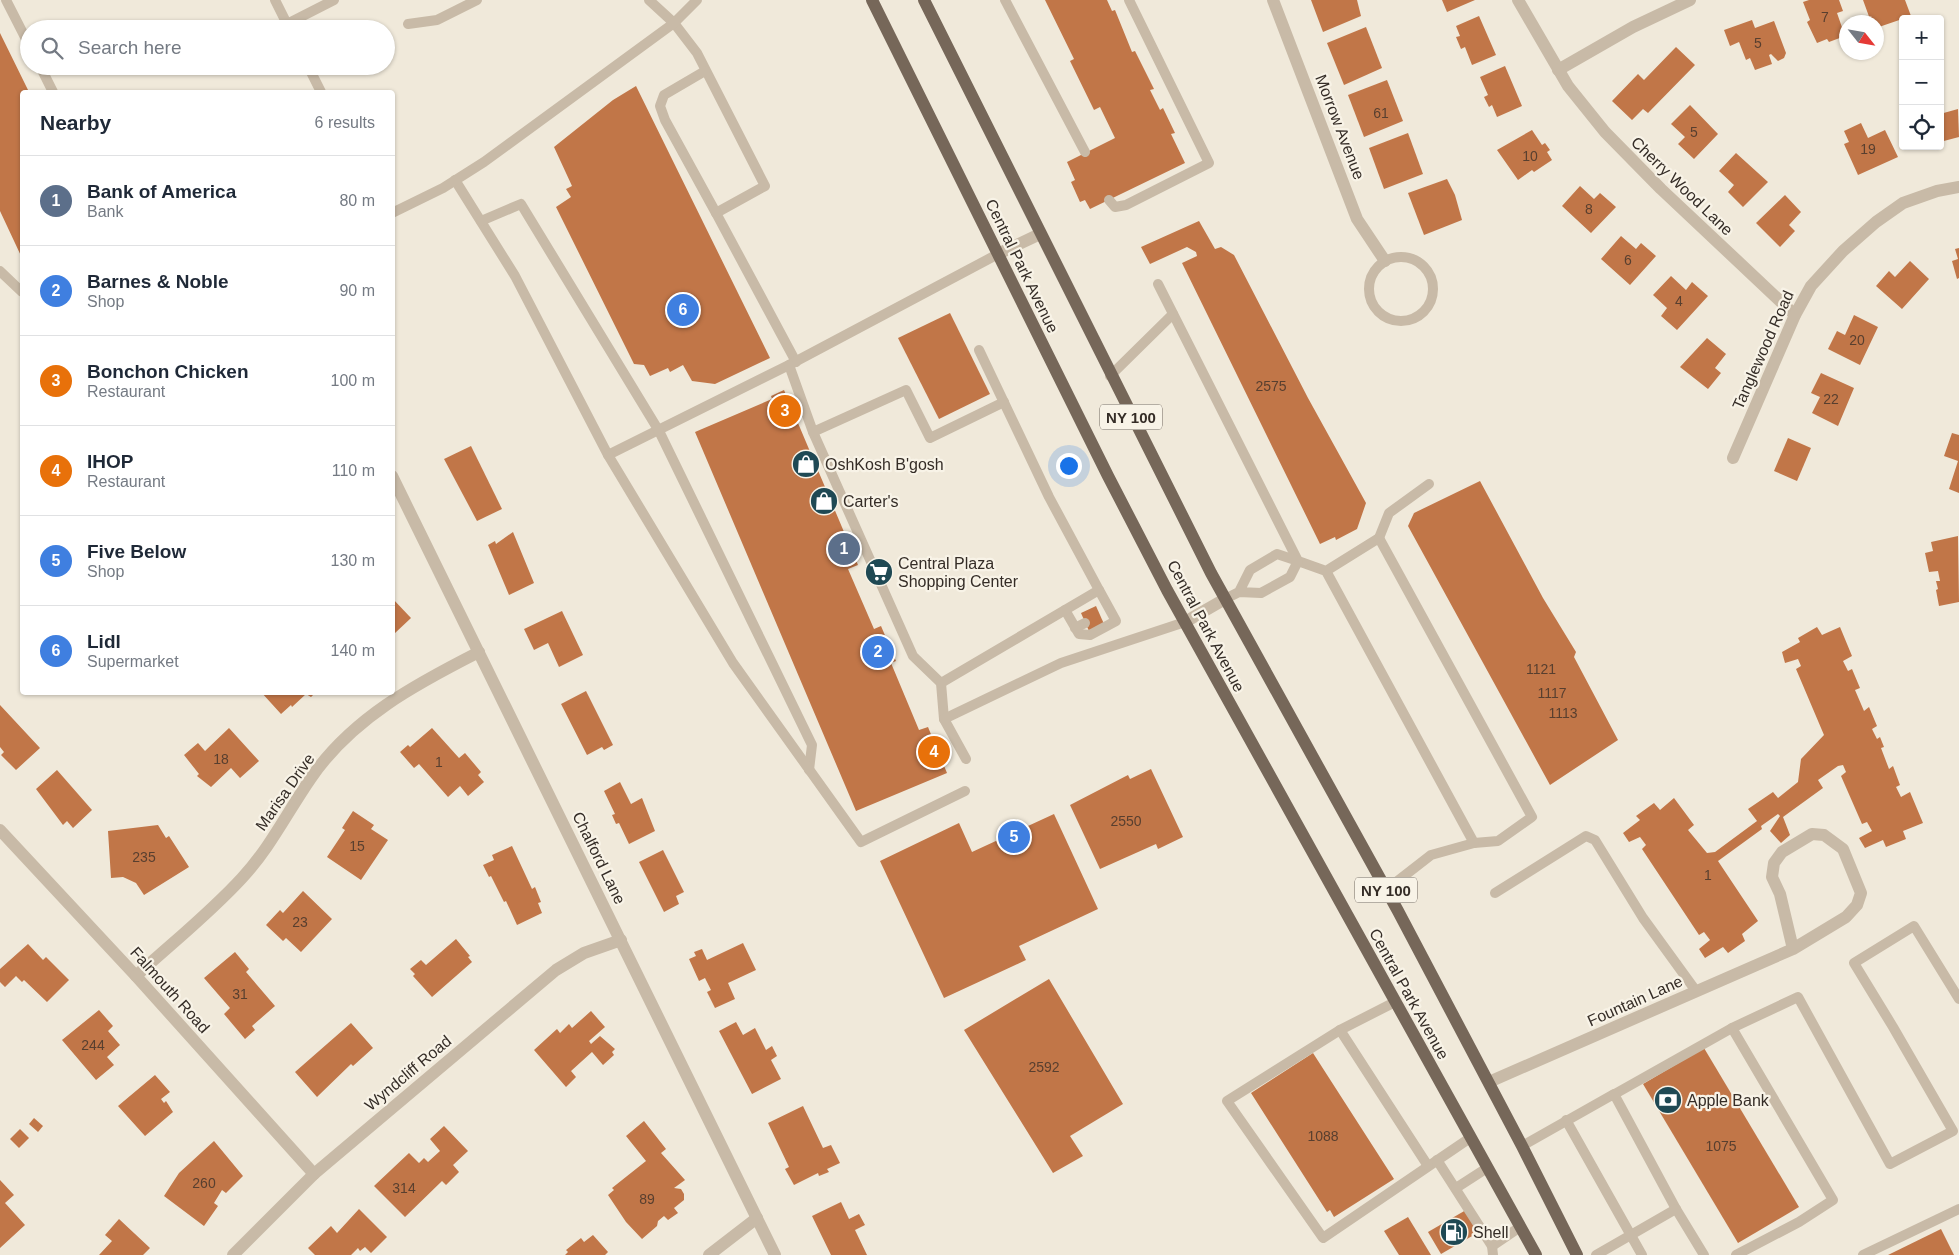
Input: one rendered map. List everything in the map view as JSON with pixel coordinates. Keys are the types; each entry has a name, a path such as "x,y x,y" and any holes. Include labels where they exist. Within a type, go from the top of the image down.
{"main road":[{"name":"Central Park Avenue","path":"872,0 1108,476 1185,622 1536,1255"},
{"name":"Central Park Avenue","path":"924,0 1110,376 1225,599 1386,890 1489,1082 1577,1255"}],"street":[{"name":"Morrow Avenue","path":"1273,0 1357,219 1385,261"},
{"name":"Cherry Wood Lane","path":"1518,0 1568,86 1605,132 1660,189 1795,315"},
{"path":"1558,70 1633,26 1690,0"},
{"name":"Tanglewood Road","path":"1733,458 1795,315 1811,286 1876,222 1903,203 1937,191 1959,187"},
{"path":"998,254 1040,234"},
{"name":"Chalford Lane","path":"395,482 775,1255"},
{"path":"1185,622 1225,599"},
{"name":"Marisa Drive","path":"136,976 242,878 268,845 312,776 350,734 374,712 413,686 479,652"},
{"name":"Falmouth Road","path":"0,830 136,976 314,1174"},
{"name":"Fountain Lane","path":"1489,1082 1793,949 1846,917 1857,905 1861,893 1843,849 1824,835 1812,834 1782,852 1774,863 1772,877 1780,894 1793,949"},
{"name":"Wyndcliff Road","path":"233,1255 314,1174 556,970 584,953 620,940"},
{"path":"709,1255 757,1218"}],"lane":[{"path":"6,0 20,27"},
{"path":"275,0 285,20"},
{"path":"299,20 334,0"},
{"path":"408,24 436,20 462,3 477,0"},
{"path":"649,0 674,23 697,53 765,186 716,213"},
{"path":"395,211 455,180 484,162 674,23 698,0"},
{"path":"1005,0 1086,152"},
{"path":"1109,200 1116,206 1126,205 1209,163 1129,0"},
{"path":"706,71 664,96 660,106 665,120 716,213 793,364 813,432 913,656 940,683 944,720 966,759"},
{"path":"44,75 52,90"},
{"path":"312,75 320,90"},
{"path":"455,180 515,276 608,455 733,664 861,842 966,791"},
{"path":"481,221 521,204 659,431 812,745 809,770"},
{"path":"608,455 793,364 998,254"},
{"path":"1394,257 1404,257 1422,265 1428,273 1432,283 1429,302 1424,311 1415,317 1405,320 1388,318 1376,308 1370,299 1371,277 1376,268 1385,261 1394,257"},
{"path":"0,271 20,290"},
{"path":"1158,284 1298,561"},
{"path":"1110,376 1173,314"},
{"path":"979,350 1050,496 1099,590 1105,612 1116,621 1090,635 1079,634 1065,610"},
{"path":"813,432 906,390 930,438 1004,402"},
{"path":"1326,571 1379,538 1390,513 1429,484"},
{"path":"1379,538 1532,817 1498,841 1474,843 1431,856 1386,890"},
{"path":"1239,592 1250,570 1277,554 1326,571 1474,843"},
{"path":"1225,599 1239,592 1261,593 1290,577 1298,561"},
{"path":"940,683 1099,590"},
{"path":"944,720 1061,663 1185,622"},
{"path":"1075,628 1085,623"},
{"path":"1495,893 1586,836 1595,840 1643,918 1696,991"},
{"path":"1522,1146 1732,1028 1798,997 1890,1164 1953,1131 1893,1026 1854,964 1914,926 1959,999"},
{"path":"1395,1002 1340,1030 1227,1101 1323,1238 1470,1138"},
{"path":"1732,1028 1833,1200 1799,1222 1736,1255"},
{"path":"1340,1030 1428,1166"},
{"path":"1613,1095 1676,1209 1704,1255"},
{"path":"1566,1120 1642,1255"},
{"path":"1437,1160 1456,1188 1492,1251 1520,1227"},
{"path":"1456,1188 1487,1168"},
{"path":"1596,1255 1676,1209"},
{"path":"1863,1255 1959,1209"}],"building":[{"path":"1045,0 1107,0 1112,11 1115,10 1132,52 1135,51 1154,89 1150,90 1160,110 1163,108 1175,133 1171,134 1185,163 1090,209 1085,200 1080,202 1071,182 1075,180 1067,162 1115,138 1100,107 1094,110 1070,61 1074,59"},
{"path":"1311,0 1357,0 1361,16 1323,32"},
{"path":"1442,0 1475,0 1447,12"},
{"path":"1809,0 1839,0 1843,11 1837,13 1839,19 1839,38 1829,42 1827,39 1817,43 1807,22 1810,20 1803,2"},
{"path":"1863,0 1905,0 1911,15 1899,15 1899,20 1884,25 1884,15 1868,15"},
{"path":"1479,16 1496,55 1472,65 1465,47 1461,49 1456,37 1460,36 1456,26"},
{"path":"1752,20 1755,28 1774,21 1786,53 1784,58 1778,61 1771,54 1769,55 1772,64 1755,70 1750,58 1746,60 1739,42 1730,46 1724,30"},
{"path":"1366,27 1382,68 1344,85 1327,43"},
{"path":"0,33 28,90 20,90 20,254 0,211"},
{"path":"1676,47 1695,65 1648,113 1643,109 1632,120 1612,101 1638,74 1644,80"},
{"path":"1505,66 1522,106 1497,117 1492,105 1489,107 1484,97 1488,95 1480,77"},
{"path":"1387,80 1403,121 1364,137 1348,95"},
{"path":"636,86 770,358 715,384 692,381 683,365 670,372 668,368 650,376 644,365 634,364 556,207 571,197 566,189 572,186 554,147 613,100"},
{"path":"1690,105 1718,134 1694,159 1678,144 1685,137 1671,124"},
{"path":"1958,109 1959,137 1944,141 1944,113"},
{"path":"1861,123 1868,138 1885,130 1898,157 1858,175 1844,144 1849,142 1844,131"},
{"path":"1532,130 1542,145 1545,143 1550,150 1547,152 1552,160 1534,172 1532,170 1518,180 1497,150"},
{"path":"1408,133 1423,174 1384,189 1369,148"},
{"path":"1736,153 1768,182 1743,207 1728,192 1734,185 1719,171"},
{"path":"1447,179 1455,195 1462,220 1424,235 1408,193"},
{"path":"1580,186 1594,199 1600,193 1616,207 1591,233 1562,206"},
{"path":"1785,195 1801,212 1789,225 1795,231 1780,247 1756,223"},
{"path":"1199,221 1215,249 1221,247 1234,255 1308,398 1366,503 1357,529 1336,540 1335,537 1320,544 1182,263 1197,256 1196,252 1187,247 1150,264 1141,247"},
{"path":"1621,236 1636,249 1641,243 1656,256 1630,285 1601,259"},
{"path":"1959,248 1959,278 1957,279 1952,261 1958,259 1955,249"},
{"path":"1910,261 1929,279 1902,309 1876,286 1889,271 1895,277"},
{"path":"1671,276 1686,290 1692,282 1708,296 1677,330 1661,316 1667,308 1653,295"},
{"path":"950,313 990,394 939,419 898,338"},
{"path":"1854,315 1878,327 1860,365 1828,349 1837,331 1845,335"},
{"path":"1707,338 1726,354 1715,368 1721,373 1708,389 1680,367"},
{"path":"1821,373 1854,388 1838,426 1812,413 1820,397 1811,393"},
{"path":"784,390 858,565 848,569 874,629 881,626 896,661 891,663 919,730 928,727 947,773 856,811 695,432 772,399 771,396"},
{"path":"1952,433 1959,435 1959,493 1949,489 1958,461 1944,456"},
{"path":"1788,438 1811,448 1797,481 1774,471"},
{"path":"471,446 502,509 477,521 444,459"},
{"path":"1480,481 1543,598 1576,652 1574,657 1618,740 1550,785 1408,526 1414,513"},
{"path":"513,532 534,583 509,595 488,545 495,541 496,544"},
{"path":"1958,536 1959,602 1939,606 1936,590 1938,589 1936,581 1940,581 1938,571 1929,572 1925,553 1933,551 1931,542"},
{"path":"395,601 411,618 395,633"},
{"path":"1096,606 1104,624 1089,631 1081,613"},
{"path":"562,611 583,655 559,667 548,643 534,650 524,629"},
{"path":"1817,627 1822,635 1840,627 1852,656 1843,661 1848,671 1852,669 1860,688 1855,690 1864,711 1869,707 1877,726 1872,729 1877,739 1880,737 1884,747 1881,748 1889,769 1893,766 1900,785 1896,787 1901,797 1910,792 1923,823 1903,831 1906,839 1886,847 1883,840 1865,848 1859,838 1872,831 1867,822 1862,824 1841,776 1846,772 1843,765 1838,766 1818,780 1823,788 1783,817 1790,835 1781,843 1770,831 1780,816 1778,814 1761,826 1762,829 1718,861 1758,921 1742,934 1745,941 1728,953 1723,947 1705,958 1699,949 1710,940 1704,932 1699,935 1642,849 1646,845 1640,837 1629,842 1623,833 1640,820 1636,816 1654,803 1660,810 1674,798 1694,825 1688,830 1707,853 1715,852 1757,821 1748,809 1773,792 1778,798 1798,782 1801,759 1824,735 1796,669 1801,666 1798,659 1785,663 1782,652 1800,642 1798,638"},
{"path":"586,691 613,745 604,750 602,747 587,755 561,704"},
{"path":"264,695 305,695 292,707 291,705 281,714"},
{"path":"0,705 40,748 16,770 1,755 4,752 0,747"},
{"path":"229,728 259,761 240,778 231,768 211,787 197,776 199,774 184,755 198,743 205,751"},
{"path":"432,728 459,758 465,753 481,772 478,775 484,782 468,796 460,786 448,797 419,764 414,768 400,752 408,745 410,747"},
{"path":"1151,769 1183,837 1158,849 1156,844 1100,869 1070,805 1128,775 1130,779"},
{"path":"57,770 92,810 73,828 67,821 63,825 36,789"},
{"path":"620,782 631,804 642,798 655,831 629,844 619,823 616,824 612,815 615,814 604,791"},
{"path":"353,811 374,825 371,829 388,840 361,880 327,857 345,830 342,828"},
{"path":"1054,814 1098,909 1019,946 1026,960 944,998 880,861 959,823 972,852"},
{"path":"158,825 166,838 169,836 189,867 144,895 136,883 123,877 111,878 108,831"},
{"path":"512,846 532,889 535,887 541,902 538,903 542,913 517,925 506,901 504,902 491,876 489,877 483,865 494,860 492,855"},
{"path":"663,850 684,892 676,896 679,904 664,912 639,862"},
{"path":"303,891 332,919 301,952 286,938 283,941 266,925 280,910 283,913"},
{"path":"456,939 470,956 468,957 472,962 432,997 413,976 415,974 410,969 421,960 426,965"},
{"path":"743,943 756,970 728,983 735,999 715,1008 707,992 711,990 705,978 699,981 689,959 696,956 694,952 702,949 707,960"},
{"path":"28,944 43,960 46,957 69,980 47,1002 24,980 22,982 16,976 5,987 0,982 0,969"},
{"path":"235,952 249,969 246,972 275,1006 252,1026 255,1030 245,1039 224,1014 230,1008 204,978"},
{"path":"1049,979 1123,1104 1070,1136 1083,1156 1053,1173 964,1030"},
{"path":"99,1010 113,1026 108,1031 120,1045 107,1057 114,1065 96,1080 62,1040"},
{"path":"591,1011 605,1027 589,1041 591,1044 600,1036 615,1049 612,1052 614,1055 603,1065 592,1052 571,1071 576,1077 566,1087 534,1050 557,1029 560,1033 569,1024 572,1028"},
{"path":"736,1022 743,1035 755,1028 766,1050 772,1046 777,1056 771,1060 781,1079 752,1094 719,1031"},
{"path":"351,1023 373,1048 353,1066 351,1064 317,1097 295,1072"},
{"path":"1704,1048 1799,1207 1738,1243 1643,1084"},
{"path":"1313,1053 1394,1179 1334,1217 1330,1210 1327,1212 1251,1093"},
{"path":"155,1075 170,1092 161,1099 164,1103 166,1101 173,1112 145,1136 118,1106"},
{"path":"803,1106 823,1148 831,1145 840,1163 827,1169 829,1172 819,1176 818,1173 794,1185 785,1169 789,1167 768,1123"},
{"path":"34,1118 43,1126 38,1132 29,1124"},
{"path":"644,1121 666,1149 661,1153 685,1180 674,1188 681,1189 684,1194 684,1200 674,1208 678,1213 668,1220 664,1216 658,1221 657,1226 642,1239 626,1222 608,1195 614,1190 612,1188 646,1161 626,1136"},
{"path":"444,1126 468,1151 453,1165 459,1172 446,1185 442,1181 405,1217 374,1186 409,1153 419,1163 424,1158 428,1162 440,1151 430,1139"},
{"path":"20,1129 29,1138 19,1148 10,1139"},
{"path":"214,1141 243,1176 226,1193 222,1190 214,1203 218,1206 204,1226 164,1196 179,1173"},
{"path":"0,1180 14,1195 5,1203 25,1225 0,1248"},
{"path":"841,1202 849,1219 859,1214 865,1225 855,1230 867,1255 831,1255 812,1216"},
{"path":"359,1209 387,1237 371,1253 365,1247 360,1251 358,1248 351,1255 315,1255 308,1248 331,1226 337,1233"},
{"path":"1466,1210 1479,1232 1441,1254 1428,1232"},
{"path":"1408,1217 1431,1255 1399,1255 1384,1231"},
{"path":"119,1219 150,1248 143,1255 99,1255 112,1241 105,1235"},
{"path":"1941,1229 1954,1255 1888,1255"},
{"path":"593,1235 608,1252 605,1255 565,1255 568,1252 566,1250 581,1238 584,1242"}],"place":[{"name":"Lidl","path":"683,310"},
{"name":"Bonchon Chicken","path":"785,411"},
{"name":"OshKosh B'gosh","path":"806,464"},
{"name":"Carter's","path":"824,501"},
{"name":"Bank of America","path":"844,549"},
{"name":"Central Plaza Shopping Center","path":"879,572"},
{"name":"Barnes & Noble","path":"878,652"},
{"name":"IHOP","path":"934,752"},
{"name":"Five Below","path":"1014,837"},
{"name":"Apple Bank","path":"1668,1100"},
{"name":"Shell","path":"1454,1232"}]}
